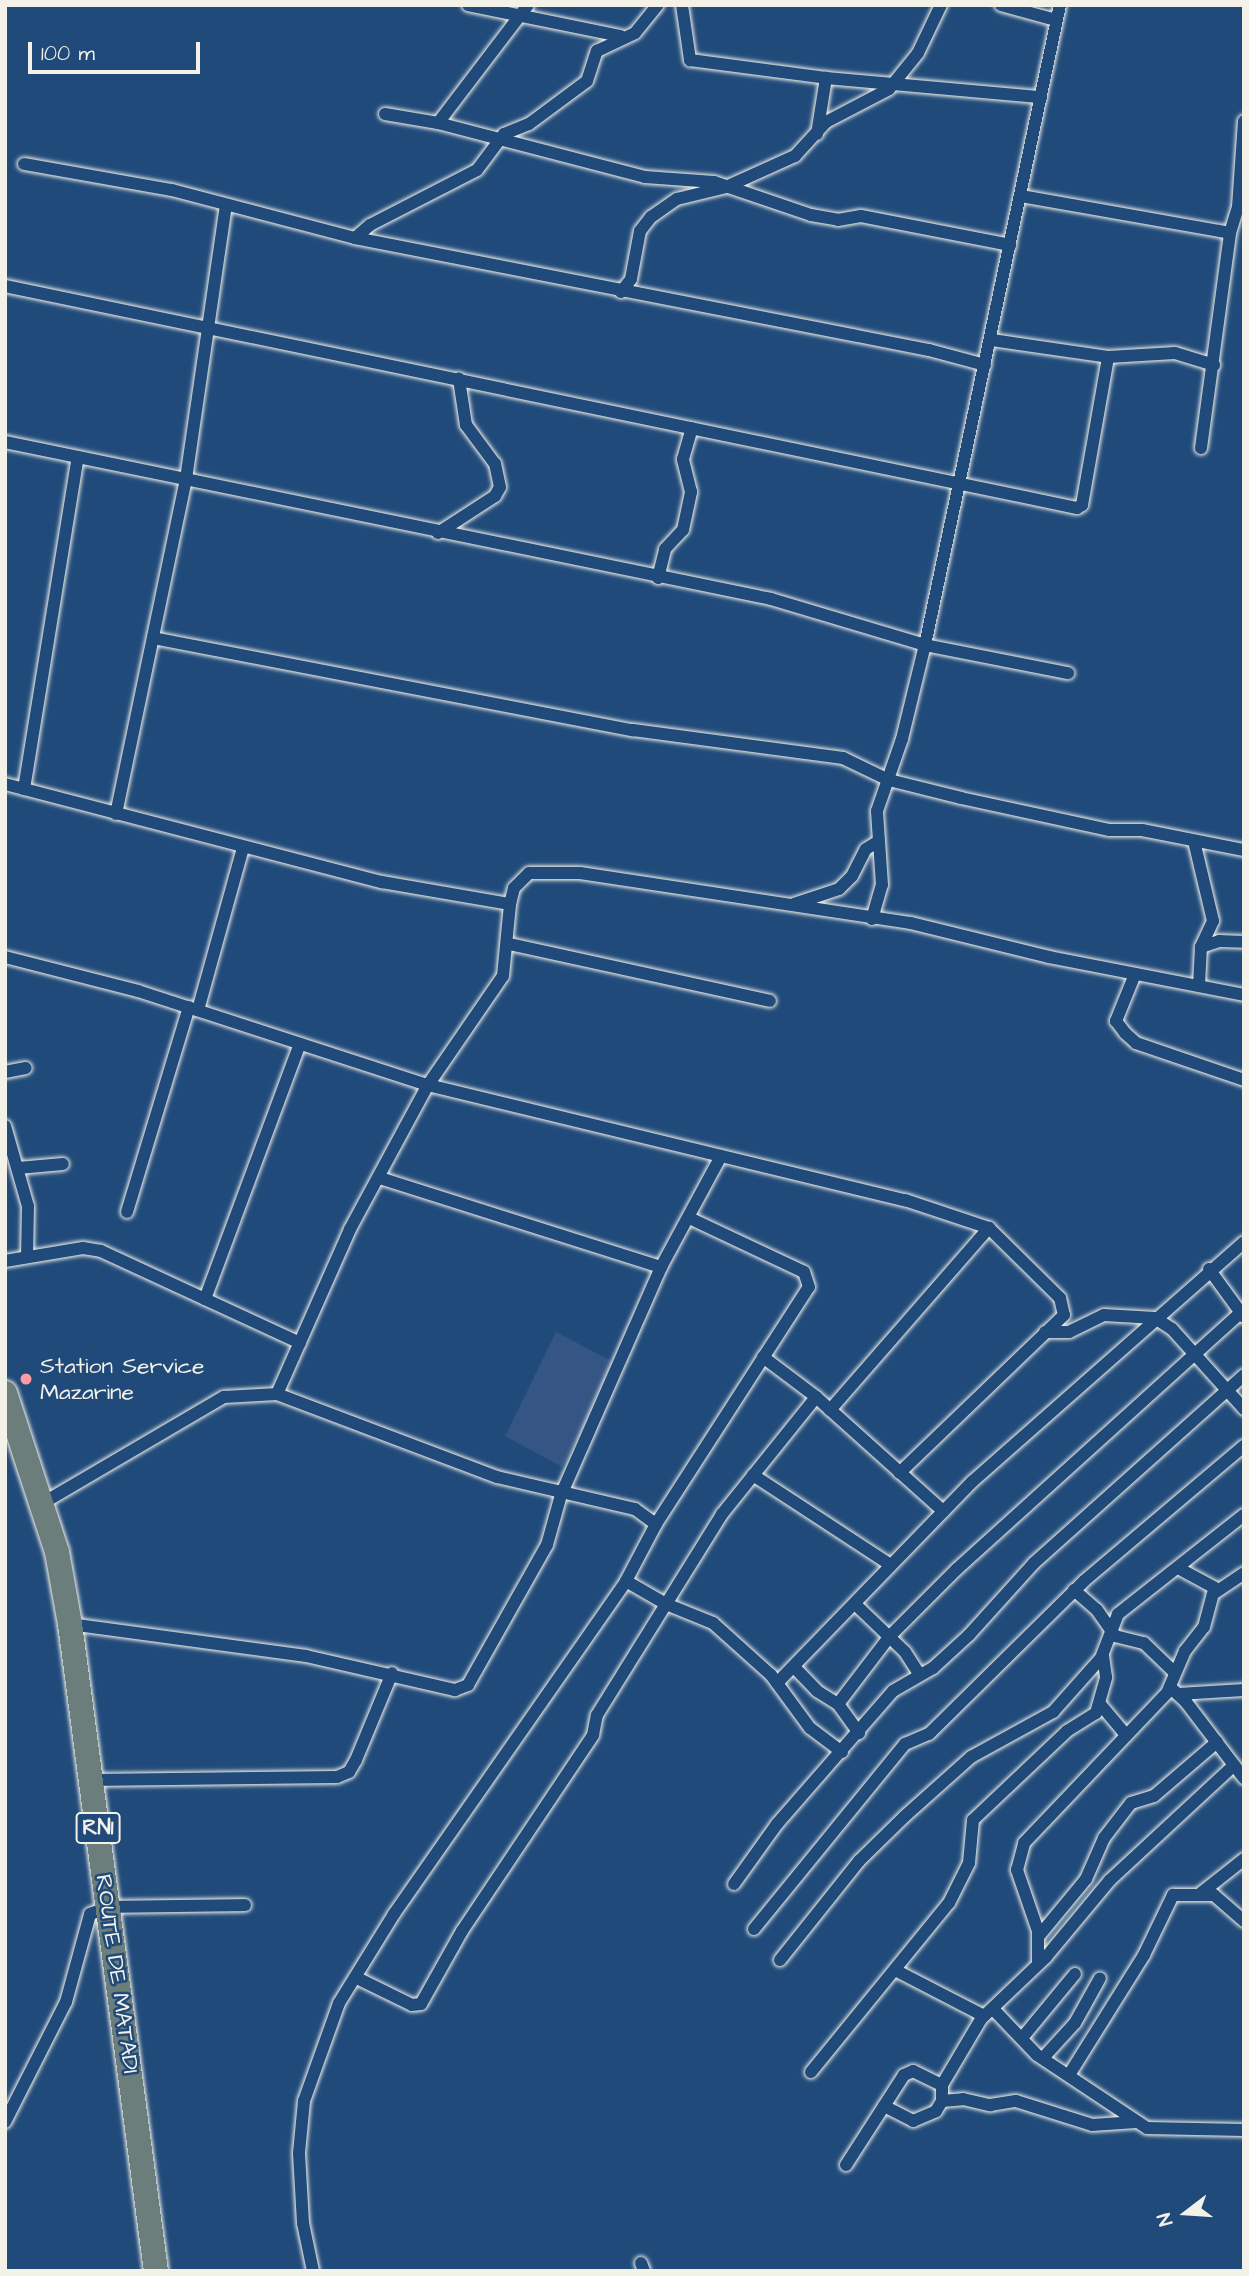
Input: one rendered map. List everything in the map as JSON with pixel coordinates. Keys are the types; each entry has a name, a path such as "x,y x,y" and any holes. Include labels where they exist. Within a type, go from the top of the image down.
{"highway":[{"name":"ROUTE DE MATADI","path":"5,1393 43,1503 70,1624 156,2271"}],"street":[{"path":"468,5 518,19 621,36"},
{"path":"438,123 528,5"},
{"path":"355,238 370,225 477,170 498,140 529,124 587,81 597,51 621,36 635,33 658,5"},
{"path":"682,5 690,60 826,78 1041,97"},
{"path":"621,292 631,279 640,231 651,217 677,200 726,187 795,156 857,102 897,83 929,34 941,5"},
{"path":"1001,5 1056,20"},
{"path":"872,919 882,885 877,811 889,780 925,645 992,340 1060,5"},
{"path":"817,135 826,78"},
{"path":"385,114 438,123 645,177 726,187 811,215 838,220 861,216 1010,245"},
{"path":"1201,448 1230,233 1241,197 1244,121"},
{"path":"24,164 172,190 355,238 929,350 985,365"},
{"path":"1021,196 1230,233"},
{"path":"116,814 186,479 226,206"},
{"path":"5,286 958,485 1080,507 1108,357"},
{"path":"992,340 1108,357 1164,352 1214,365"},
{"path":"439,533 495,496 500,487 495,464 466,425 459,379"},
{"path":"658,578 665,549 683,530 691,492 683,459 692,428"},
{"path":"5,442 658,578 771,599 925,645 1068,673"},
{"path":"24,789 78,457"},
{"path":"153,638 633,730 843,758 889,780 1109,830 1142,830 1238,849 1244,862"},
{"path":"5,784 243,848 383,882 510,904"},
{"path":"786,906 839,889 852,876 866,849 879,841"},
{"path":"1194,841 1213,921 1201,947 1199,986"},
{"path":"127,1212 243,848"},
{"path":"276,1394 350,1229 428,1085 503,976 509,944 510,904 520,879 539,870 931,926 1135,974 1244,995"},
{"path":"1201,947 1219,941 1244,942"},
{"path":"509,944 770,1001"},
{"path":"5,957 193,1009 428,1085 905,1200 989,1227 1063,1303 1064,1315 899,1473"},
{"path":"1135,974 1116,1021 1125,1033 1136,1043 1244,1080"},
{"path":"205,1298 300,1044"},
{"path":"5,1072 26,1068"},
{"path":"5,1126 28,1206 27,1257"},
{"path":"70,1624 171,1635 392,1673 455,1690 468,1685 547,1545 561,1495 661,1267 721,1156"},
{"path":"18,1168 63,1164"},
{"path":"380,1178 661,1267"},
{"path":"313,2271 302,2209 299,2153 304,2101 340,2003 394,1914 626,1581 656,1524 809,1281 794,1267 689,1218"},
{"path":"830,1410 989,1227"},
{"path":"777,1683 795,1668 889,1564 943,1511 1209,1269 1244,1242"},
{"path":"5,1261 83,1248 101,1251 300,1343"},
{"path":"838,1704 890,1636 1063,1471 1243,1313 1209,1269"},
{"path":"1045,1332 1069,1332 1104,1315 1155,1318 1172,1329 1244,1409"},
{"path":"763,1357 816,1398 943,1511"},
{"path":"734,1884 776,1824 859,1733 893,1691 920,1675 969,1636 1034,1563 1244,1375"},
{"path":"43,1503 224,1398 276,1394 497,1476 561,1495 613,1502 635,1510 656,1524"},
{"path":"357,1978 412,2005 421,2004 462,1931 593,1735 597,1715 729,1504 816,1398"},
{"path":"754,1929 905,1744 929,1734 1074,1590 1244,1446"},
{"path":"753,1475 889,1564"},
{"path":"780,1960 859,1861 905,1816 971,1757 1053,1712 1103,1655 1118,1615 1242,1520"},
{"path":"1178,1568 1217,1589"},
{"path":"1244,1573 1217,1589 1204,1627 1173,1671 1174,1690 1244,1778"},
{"path":"626,1581 666,1604 713,1623 777,1683 810,1728 842,1752"},
{"path":"1074,1590 1097,1610 1112,1633 1144,1643 1173,1671"},
{"path":"855,1604 890,1636 920,1675"},
{"path":"811,2072 949,1903 969,1863 973,1820 1067,1731 1091,1720 1100,1704 1106,1677 1103,1655"},
{"path":"795,1668 817,1691 838,1704 859,1733"},
{"path":"91,1780 337,1777 349,1772 356,1760 392,1673"},
{"path":"1038,1964 1038,1937 1017,1870 1019,1853 1039,1822 1174,1690 1244,1690"},
{"path":"1100,1704 1126,1735"},
{"path":"1038,1937 1086,1878 1104,1838 1131,1803 1154,1796 1217,1742"},
{"path":"884,2106 913,2121 931,2116 942,2101 942,2085 989,2013 1038,1964 1110,1880 1234,1765"},
{"path":"1200,1892 1244,1859"},
{"path":"1069,2075 1144,1955 1168,1900 1178,1893 1200,1892 1220,1898 1244,1921"},
{"path":"5,2122 66,2002 90,1914 109,1907 245,1905"},
{"path":"895,1970 989,2013 1043,2058 1136,2122 1153,2130 1209,2126 1244,2130"},
{"path":"1022,2038 1075,1974"},
{"path":"1043,2058 1075,2024 1100,1978"},
{"path":"846,2165 884,2106 911,2071 942,2085"},
{"path":"942,2101 1016,2101 1091,2125 1136,2122"}],"shaded area":[{"path":"556,1332 617,1364 562,1467 505,1436"}],"place":[{"name":"Station Service Mazarine","path":"26,1379"}]}
